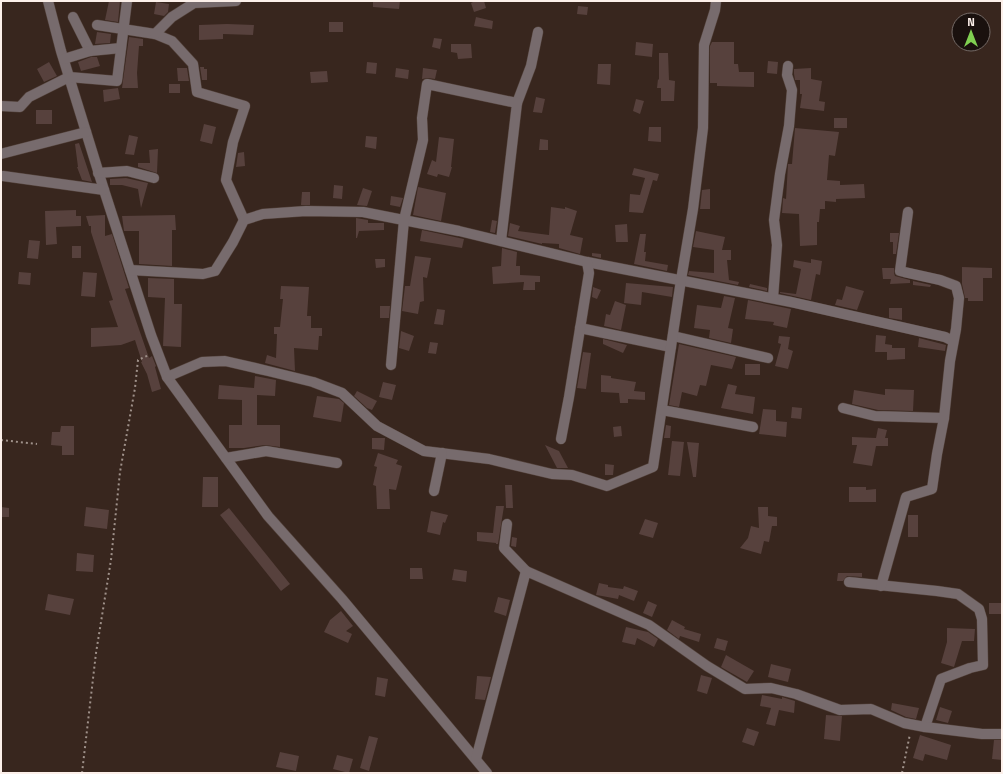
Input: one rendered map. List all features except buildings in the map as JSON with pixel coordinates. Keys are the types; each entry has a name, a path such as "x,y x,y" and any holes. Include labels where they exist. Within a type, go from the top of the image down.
{"street":[{"path":"48,1 98,172 166,376 268,516 342,599 487,773"},
{"path":"1,106 20,107 29,97 69,77 117,81 127,1"},
{"path":"155,34 172,17 194,3 236,1"},
{"path":"166,376 202,362 224,361 313,382 342,393 377,426 424,451 489,459 552,474 572,475 607,486 653,467 693,209 702,128 704,45 715,10 716,1"},
{"path":"73,17 90,51"},
{"path":"97,25 155,34 172,41 193,64 197,92 245,106 233,142 226,180 244,220"},
{"path":"501,241 517,103 531,66 538,32"},
{"path":"63,55 121,48"},
{"path":"773,298 777,246 774,220 780,174 789,126 792,90 787,75 788,66"},
{"path":"391,365 404,220 423,140 422,118 427,84 517,103"},
{"path":"1,154 86,132"},
{"path":"98,172 127,171 154,178"},
{"path":"3,176 104,190"},
{"path":"130,270 203,274 215,271 234,242 244,220 263,214 306,211 363,212 459,231 587,262 773,298 945,337 953,341"},
{"path":"881,586 906,497 932,489 944,418 959,298 956,286 940,280 900,270 908,212"},
{"path":"561,439 589,273 587,262"},
{"path":"580,328 671,347"},
{"path":"673,336 768,358"},
{"path":"844,408 875,416 944,418"},
{"path":"662,410 753,428"},
{"path":"226,458 266,451 337,463"},
{"path":"434,491 442,453"},
{"path":"507,524 504,548 526,571 649,625 707,666 745,689 771,688 796,694 840,710 871,710 904,723 926,727 982,734 1002,734"},
{"path":"476,759 526,571"},
{"path":"849,582 958,594 978,609 982,619 983,665 970,668 941,679 926,727"}],"path":[{"path":"82,773 96,653 111,560 120,472 135,388 138,360 157,352"},
{"path":"1,440 37,444"},
{"path":"902,773 912,724"}]}
